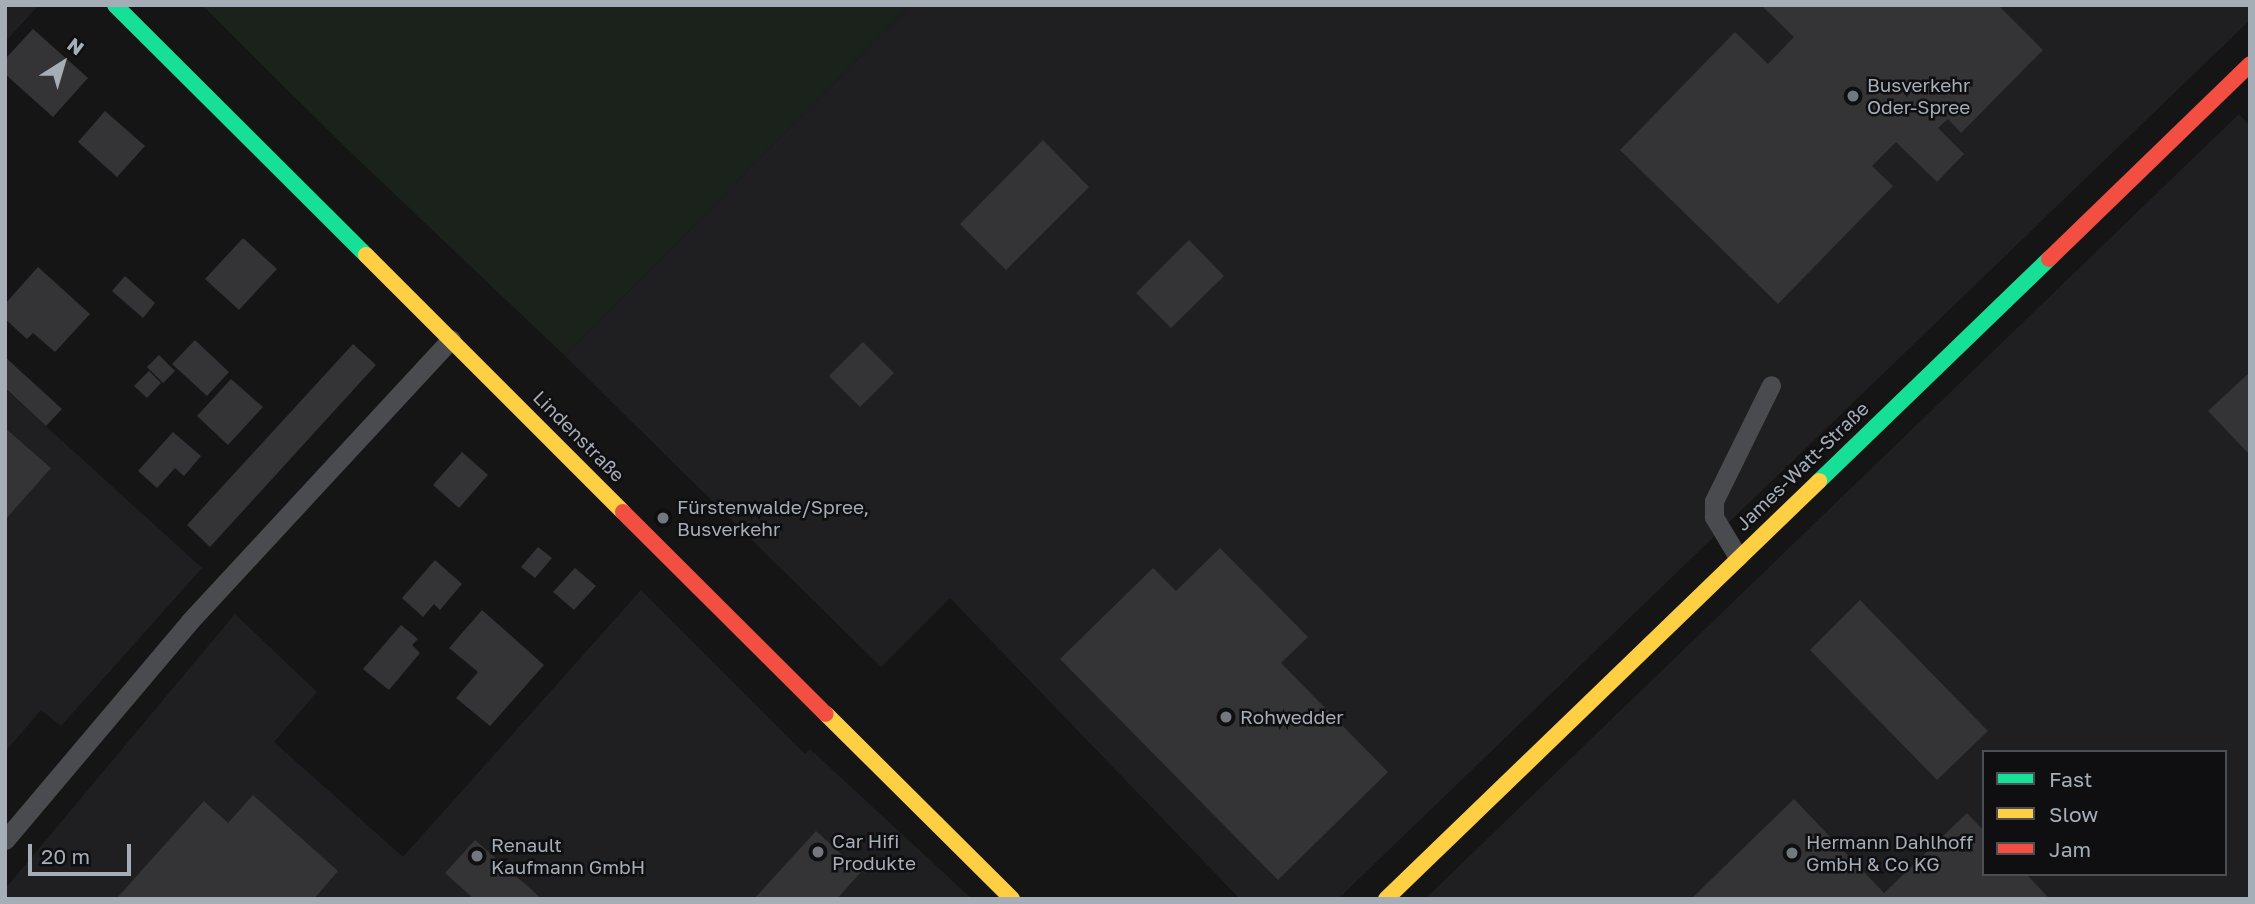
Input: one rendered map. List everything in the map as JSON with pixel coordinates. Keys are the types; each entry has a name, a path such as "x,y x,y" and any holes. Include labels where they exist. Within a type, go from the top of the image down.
{"street":[{"name":"Lindenstraße","path":"115,5 1012,899"},
{"name":"James-Watt-Straße","path":"1386,899 2250,64"}],"lane":[{"path":"5,840 190,621 451,339"},
{"path":"1738,557 1714,517 1714,501 1771,385"}],"shaded area":[{"path":"5,5 39,5 5,42"},
{"path":"202,5 911,5 565,356 345,147"},
{"path":"911,5 2250,5 2250,20 1338,899 1240,899 950,598 881,667 565,356"},
{"path":"2239,114 2250,126 2250,899 1425,899"},
{"path":"5,389 202,568 61,726 41,710 5,752"},
{"path":"641,590 805,754 810,749 972,899 5,899 5,889 235,614 317,692 274,742 403,857"}],"building":[{"path":"1761,5 1998,5 2043,50 1961,133 1948,119 1938,128 1964,154 1937,182 1896,142 1872,166 1893,186 1778,304 1620,150 1735,32 1768,64 1794,37"},
{"path":"33,29 88,78 53,117 5,74 5,59"},
{"path":"105,111 145,146 117,177 78,142"},
{"path":"1043,140 1089,187 1006,270 960,224"},
{"path":"243,238 277,269 239,310 205,279"},
{"path":"1189,240 1224,276 1171,328 1136,293"},
{"path":"38,267 90,314 55,352 33,333 27,339 5,319 5,304"},
{"path":"125,276 155,303 143,318 112,291"},
{"path":"195,340 229,372 207,396 172,364"},
{"path":"863,342 894,373 860,407 829,376"},
{"path":"353,344 376,365 210,547 187,525"},
{"path":"159,355 175,371 163,383 147,367"},
{"path":"5,357 62,409 46,426 5,388"},
{"path":"149,371 161,383 147,398 134,386"},
{"path":"2250,372 2250,455 2208,411"},
{"path":"231,379 263,407 228,445 197,416"},
{"path":"5,428 51,468 5,520"},
{"path":"173,432 201,456 184,476 175,468 157,488 138,471"},
{"path":"462,452 488,475 459,508 433,485"},
{"path":"538,547 552,558 535,578 521,567"},
{"name":"Rohwedder","path":"1220,548 1308,637 1281,663 1388,772 1278,880 1060,659 1153,568 1176,591"},
{"path":"435,560 462,584 440,610 434,604 423,617 402,598"},
{"path":"575,568 596,586 574,610 553,592"},
{"path":"1860,600 1988,731 1937,780 1810,650"},
{"path":"482,610 544,665 490,726 456,698 478,672 449,648"},
{"path":"401,625 418,639 412,645 420,653 389,690 363,669"},
{"path":"253,795 338,871 314,899 116,899 204,801 228,823"},
{"name":"Hermann Dahlhoff GmbH & Co KG","path":"1794,799 1884,893 1967,813 1982,829 1982,876 2028,876 2050,899 1691,899"},
{"name":"Car Hifi Produkte","path":"816,831 861,872 837,899 754,899"},
{"name":"Renault Kaufmann GmbH","path":"475,840 542,899 474,899 445,873"}],"traffic: fast":[{"path":"115,5 366,255"},
{"path":"1819,481 2049,259"}],"traffic: slow":[{"path":"366,255 623,512"},
{"path":"1386,899 1819,481"},
{"path":"826,714 1012,899"}],"traffic: jam":[{"path":"2049,259 2250,64"},
{"path":"623,512 826,714"}],"place":[{"name":"Busverkehr Oder-Spree","path":"1853,96"},
{"name":"Fürstenwalde/Spree, Busverkehr","path":"663,518"},
{"name":"Rohwedder","path":"1226,717"},
{"name":"Car Hifi Produkte","path":"818,852"},
{"name":"Hermann Dahlhoff GmbH & Co KG","path":"1792,853"},
{"name":"Renault Kaufmann GmbH","path":"477,856"}]}
